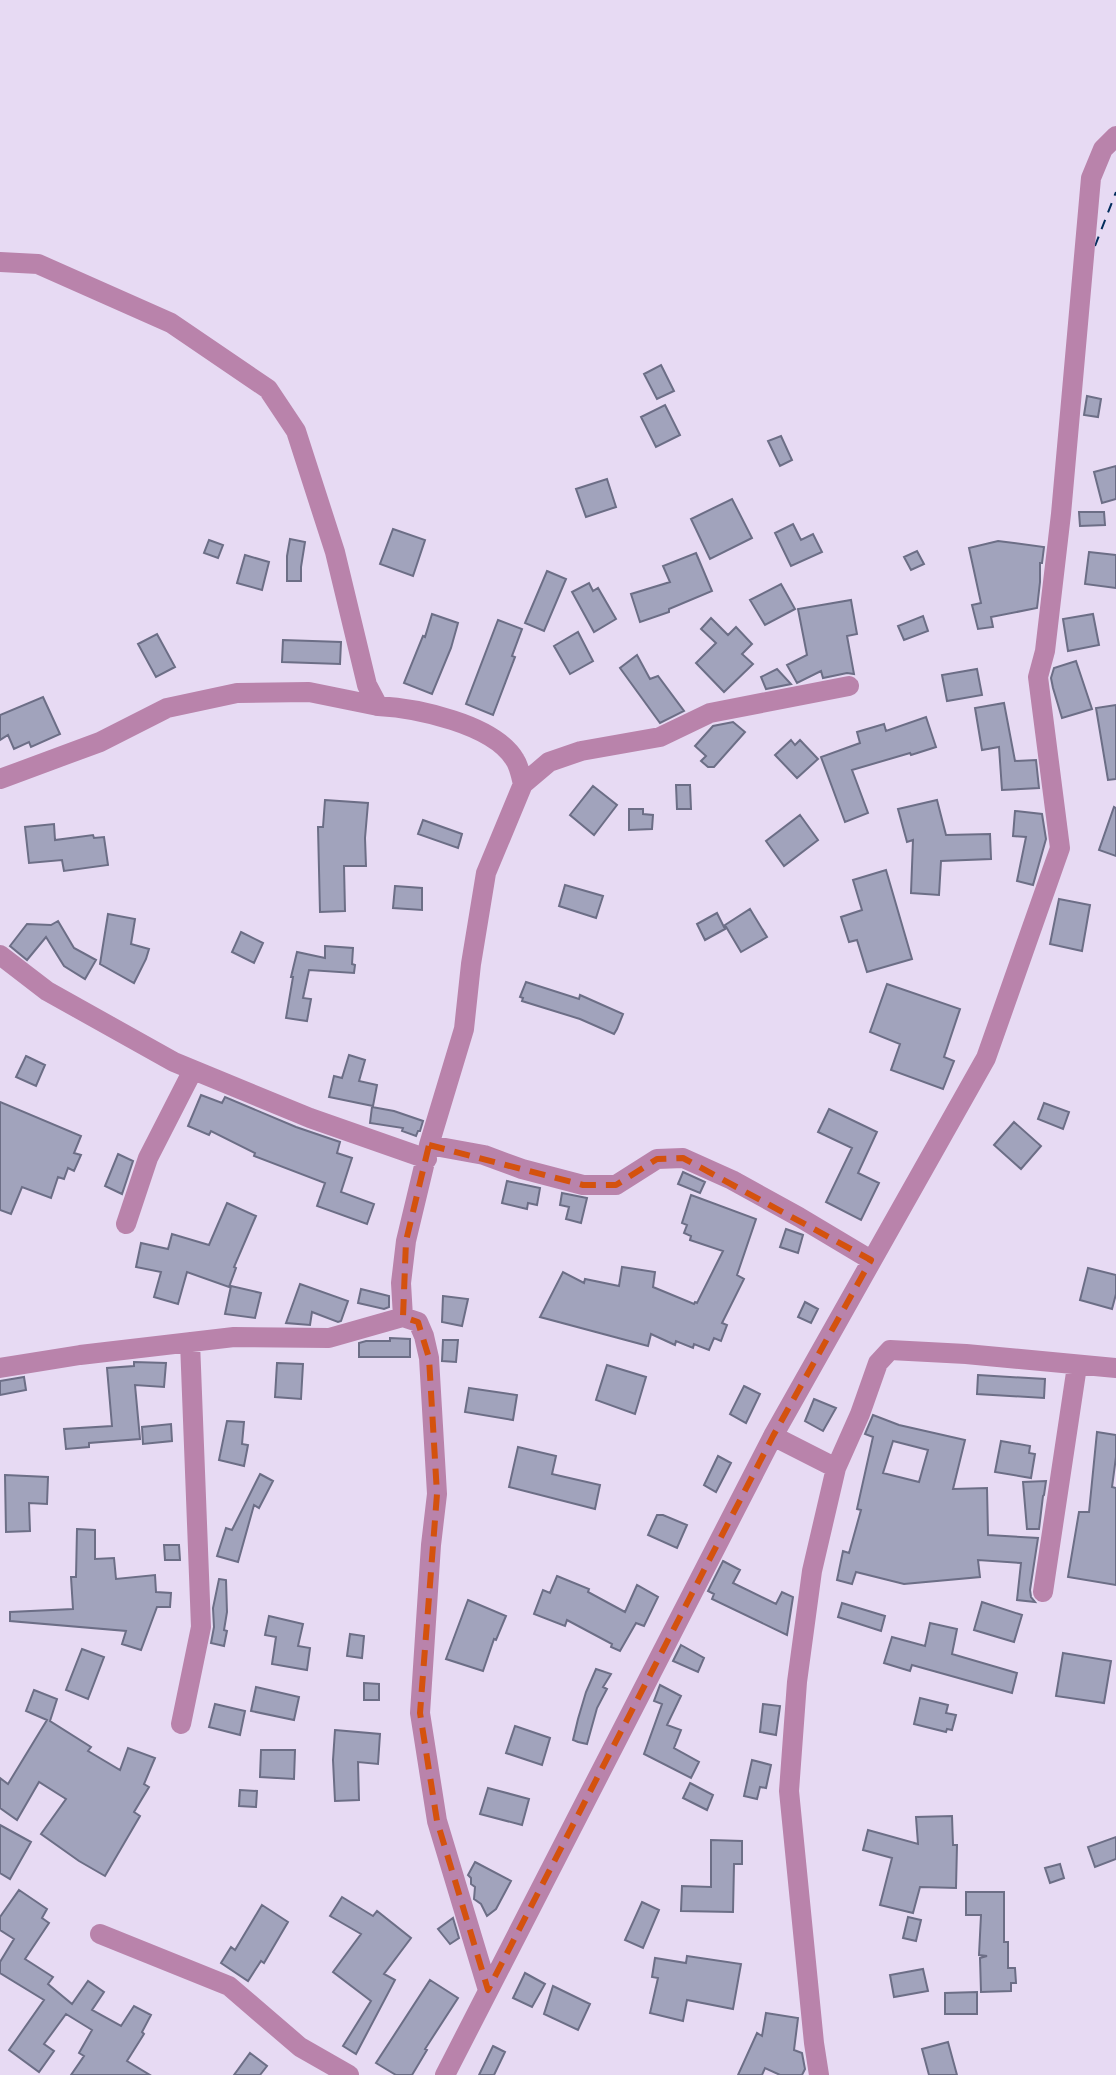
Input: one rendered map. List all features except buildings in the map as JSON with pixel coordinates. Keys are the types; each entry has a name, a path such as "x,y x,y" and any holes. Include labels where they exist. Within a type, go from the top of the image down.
{"street":[{"path":"445,2075 773,1436 986,1058 1060,848 1038,677 1045,651 1061,514 1091,178 1103,149 1116,136"},
{"path":"0,262 38,264 171,323 268,389 296,431 335,552 367,685 378,706"},
{"path":"403,1317 401,1283 406,1241 464,1029 486,873 523,784 549,762 581,751 660,737 710,713 849,686"},
{"path":"0,779 100,742 167,708 237,693 309,692 378,706 403,707 466,724 506,749 516,760 523,784"},
{"path":"0,955 47,991 174,1062 310,1118 428,1152 484,1155 583,1185 616,1185 657,1159 683,1158 786,1209 871,1260"},
{"path":"126,1224 148,1158 193,1070"},
{"path":"0,1368 234,1337 329,1338 403,1317 418,1322 429,1358 437,1494 420,1713 437,1821 488,1990"},
{"path":"181,1724 201,1627 190,1342"},
{"path":"819,2075 789,1791 797,1682 812,1571 836,1468 878,1363 890,1350 1116,1368"},
{"path":"1043,1592 1077,1366"},
{"path":"773,1436 836,1468"},
{"path":"100,1934 229,1986 300,2047 349,2075"}],"highlighted area":[{"path":"429,1145 583,1185 616,1185 657,1159 683,1158 871,1260 773,1436 488,1990 437,1821 420,1713 437,1494 429,1358 418,1322 403,1317 406,1241"}],"ferry route":[{"path":"1095,246 1116,192"}]}
